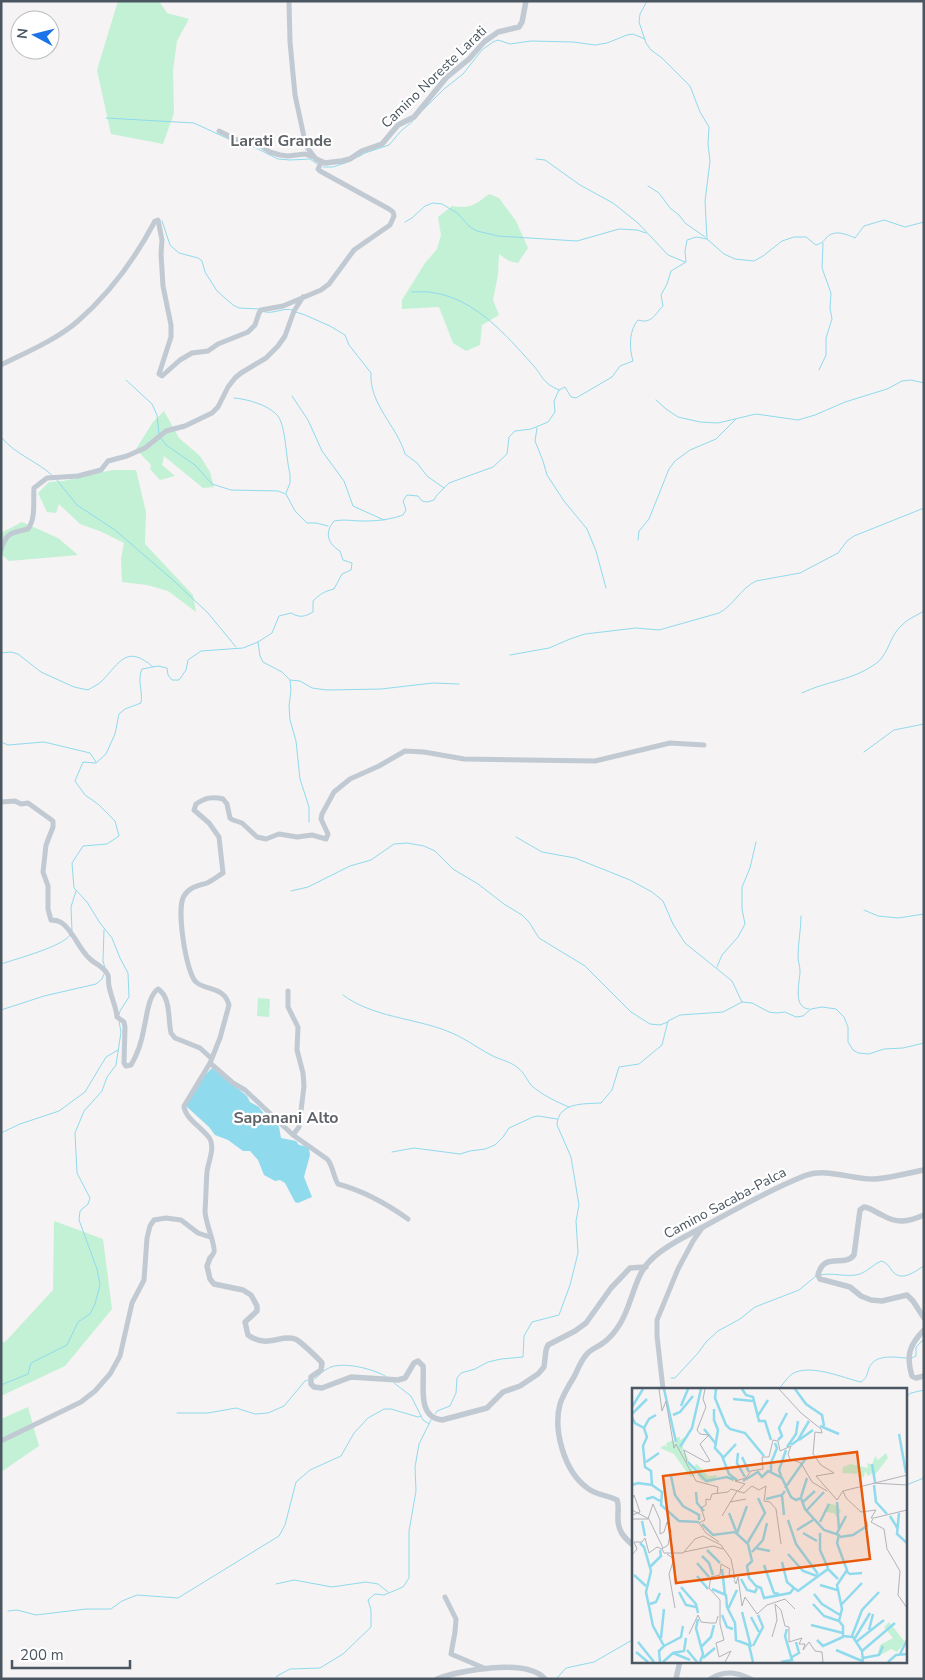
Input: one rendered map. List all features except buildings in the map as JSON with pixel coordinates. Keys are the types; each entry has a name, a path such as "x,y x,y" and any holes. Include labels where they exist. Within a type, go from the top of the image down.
{"street":[{"path":"1,365 41,345 77,322 126,269 140,250 155,221 158,220 162,240 163,286 171,337 159,374 162,376 180,360 192,353 208,351 218,344 248,332 255,325 258,313 262,310 283,306 321,290 329,284 354,250 384,230 394,219 393,212 320,172 317,160 306,146 295,95 290,42 289,1"},
{"name":"Camino Noreste Larati","path":"317,160 350,159 362,151 382,144 398,125 414,117 446,78 469,60 484,42 498,32 519,27 522,22 526,1"},
{"path":"219,131 240,141 258,144 270,152 280,155 305,154 317,160"},
{"path":"1,550 4,542 12,532 28,529 31,524 34,488 47,478 78,476 101,470 108,460 128,456 144,448 166,431 185,426 218,407 235,378 241,372 272,353 278,346 285,336 294,312 303,297"},
{"path":"646,1267 630,1268 611,1288 586,1322 575,1331 548,1346 544,1367 538,1374 520,1386 503,1392 487,1408 442,1420 434,1419 426,1410 423,1394 423,1366 418,1361 414,1363 405,1378 398,1380 351,1377 322,1388 314,1387 311,1384 312,1377 321,1370 322,1363 297,1339 290,1338 264,1342 248,1335 245,1322 256,1311 257,1306 252,1295 243,1290 214,1284 210,1279 207,1266 214,1252 214,1247 206,1224 205,1213 211,1142 206,1133 186,1114 184,1106 211,1060 220,1038 229,1005 228,999 223,995 210,987 199,984 190,974 180,917 180,906 183,897 188,891 200,884 207,883 223,873 219,837 209,823 194,810 196,804 203,799 223,800 227,804 230,818 242,823 257,837 266,839 279,834 297,837 312,835 326,839 328,834 322,814 334,792 350,779 379,766 405,751 424,752 464,759 595,761 670,743 704,745"},
{"path":"1,802 15,801 21,804 28,804 53,821 53,827 46,845 43,872 48,886 48,909 51,920 62,923 72,935 79,948 84,951 90,960 98,963 108,976 117,1017 124,1022 125,1026 124,1063 126,1066 131,1065 134,1060 144,1030 150,999 154,991 158,989 164,993 170,1018 170,1033 175,1038 200,1048 233,1083 245,1090 293,1135 331,1163 332,1173 338,1184 373,1198 393,1208 408,1219"},
{"path":"288,991 288,1007 298,1027 297,1050 304,1086 299,1127 293,1135"},
{"name":"Camino Sacaba-Palca","path":"632,1544 620,1533 617,1500 591,1491 584,1486 572,1470 560,1445 558,1415 561,1403 581,1362 588,1353 604,1342 620,1325 639,1277 652,1259 661,1251 725,1214 807,1175 837,1173 865,1179 877,1179 924,1170"},
{"path":"924,1215 911,1221 899,1222 864,1207 860,1210 854,1254 846,1260 832,1260 824,1264 818,1275 820,1279 850,1287 861,1296 871,1300 882,1301 907,1295 924,1318"},
{"path":"1,1440 6,1440 81,1402 95,1391 110,1374 120,1356 132,1303 144,1280 147,1238 150,1226 154,1220 166,1218 181,1220 198,1233 210,1237"},
{"path":"663,1388 657,1320 678,1269 702,1228"},
{"path":"924,1330 912,1344 909,1358 912,1376 916,1378 924,1376"},
{"path":"445,1597 456,1619 451,1654 484,1668"},
{"path":"676,1679 680,1662"},
{"path":"437,1679 469,1670 495,1667 528,1670 536,1672 545,1679"},
{"path":"710,1679 723,1673 734,1673 751,1679"}],"green space":[{"path":"118,1 159,1 167,13 189,19 177,41 173,70 174,113 163,144 111,134 97,70"},
{"path":"489,194 499,198 516,221 528,248 518,263 509,261 499,254 498,275 493,300 499,315 482,325 480,345 466,351 453,343 439,307 402,309 402,300 425,263 437,249 441,235 438,217 452,206 463,207 472,205"},
{"path":"164,411 179,438 200,456 210,472 214,487 203,488 164,456 162,465 175,476 160,480 150,469 151,465 136,449 153,422"},
{"path":"112,470 136,470 146,512 145,544 193,595 196,612 168,591 147,585 122,582 121,559 124,543 80,524 59,504 56,513 47,512 38,493 49,482 63,481"},
{"path":"22,522 58,538 78,555 9,561 1,554 1,533"},
{"path":"258,998 270,999 269,1017 257,1016"},
{"path":"54,1221 103,1239 112,1309 65,1366 1,1396 1,1343 6,1341 53,1290"},
{"path":"28,1407 39,1446 1,1472 1,1419"}],"water":[{"path":"212,1068 247,1096 250,1102 259,1107 268,1119 275,1120 279,1127 281,1138 296,1141 299,1145 309,1148 310,1155 304,1177 312,1197 298,1203 295,1202 285,1183 280,1180 275,1181 264,1175 258,1160 250,1151 243,1151 228,1140 215,1135 187,1107 205,1075"}],"waterway":[{"path":"647,1 640,14 639,22 646,43 651,50 662,58 690,86 700,112 709,127 710,161 705,201 707,239"},
{"path":"423,110 444,89 463,74 482,50 498,40 510,44 531,41 573,42 595,45 633,34 645,39"},
{"path":"106,118 194,123 235,142"},
{"path":"358,157 389,145 413,121"},
{"path":"238,143 254,147 278,159 310,159 319,165"},
{"path":"536,159 545,160 580,185 613,203 638,223 668,255 685,262"},
{"path":"323,167 333,167 348,162"},
{"path":"648,186 659,193 670,208 685,223 705,237"},
{"path":"405,222 425,206 433,203 442,204 457,213 470,227 477,231 498,236 577,241 619,229 637,230 646,233"},
{"path":"119,1015 129,997 128,973 112,938 87,902 74,888 72,863 83,846 107,844 119,836 115,821 98,804 85,795 75,781 83,762 96,763 106,754 115,734 119,714 125,709 141,703 140,677 142,669 158,666 167,668 168,675 172,680 179,680 186,670 188,660 201,651 243,648 258,642 272,633 279,616 291,613 302,616 313,612 313,601 323,593 334,589 342,574 351,570 352,563 343,560 340,551 330,542 328,534 334,521 378,520 403,515 406,510 403,501 407,495 418,496 422,501 427,502 434,500 449,483 493,467 507,454 509,437 515,431 531,429 548,422 555,412 554,401 559,390 565,387 571,397 576,398 612,377 620,366 633,361 630,345 631,334 635,324 638,320 650,320 663,306 661,295 671,271 686,262 687,240 696,237 707,239 724,254 735,259 754,261 782,241 794,237 806,237 816,245 829,235 836,233 855,238 864,226 884,220 905,227 924,222"},
{"path":"162,221 170,245 179,253 198,258 202,261 205,272 217,291 239,308 259,309"},
{"path":"819,370 826,355 826,338 832,319 830,308 831,293 822,268 823,243"},
{"path":"412,292 430,292 450,297 477,311 512,342 546,382 559,390"},
{"path":"265,312 292,310"},
{"path":"296,312 330,326 345,335 349,345 371,373 374,395 405,454 417,463 427,476 444,488"},
{"path":"126,380 152,404 157,415 159,434"},
{"path":"656,400 678,417 700,422 718,423 756,414 798,420 845,402 887,389 902,381 911,380 924,383"},
{"path":"292,396 308,420 322,451 344,481 353,506 384,520"},
{"path":"234,398 258,403 274,412 281,421 290,474 290,483 286,493"},
{"path":"638,540 639,531 649,519 669,469 675,461 690,450 716,439 736,419"},
{"path":"537,428 535,441 547,475 564,501 587,529 596,551 606,588"},
{"path":"160,437 166,445 195,465 212,484 231,490 278,491 286,494 295,511 307,523 328,526"},
{"path":"2,438 14,449 53,476"},
{"path":"56,479 77,505 115,530 174,581 208,613 236,647"},
{"path":"510,655 549,648 585,634 636,628 659,630 719,613 729,606 750,584 756,581 800,573 838,553 847,541 854,536 924,508"},
{"path":"802,693 850,677 878,662 885,654 897,630 906,621 924,611"},
{"path":"258,642 263,662 282,672 290,680 290,720 296,741 300,779 309,807 309,822"},
{"path":"1,653 11,652 18,654 41,672 74,687 88,690 100,682 124,658 130,656 137,657 153,667"},
{"path":"290,680 300,681 312,688 327,690 381,689 433,683 459,684"},
{"path":"864,752 894,730 924,724"},
{"path":"1,742 8,745 44,742 90,753 96,762"},
{"path":"516,837 542,852 575,858 630,880 652,892 663,901 673,924 685,943 732,981 742,1002"},
{"path":"717,967 722,955 738,937 745,924 742,909 742,887 750,868 756,842"},
{"path":"291,891 308,887 350,866 371,860 394,844 407,843 424,846 435,851 453,869 522,915 539,938 585,966 631,1012 650,1024 660,1025 668,1022"},
{"path":"72,931 71,907 76,891"},
{"path":"864,910 878,916 898,918 924,914"},
{"path":"801,916 798,951 800,971 798,994 800,1004 804,1008 809,1009"},
{"path":"104,930 103,961 105,968"},
{"path":"1,964 49,948 70,935"},
{"path":"1,1010 44,996 96,984 102,979 104,974"},
{"path":"343,995 380,1013 434,1027 459,1036 491,1055 515,1066 536,1089 569,1107"},
{"path":"435,1414 437,1411 450,1406 456,1393 457,1378 461,1373 475,1369 488,1362 523,1357 524,1336 532,1322 559,1315 570,1285 578,1253 576,1221 579,1205 571,1157 557,1125 558,1117 567,1108 573,1106 601,1103 612,1090 619,1067 639,1064 662,1045 668,1021 680,1015 723,1012 742,1002 752,1003 769,1012 785,1012 796,1017 803,1016 811,1009 822,1007 836,1009 844,1017 848,1027 848,1042 853,1050 858,1053 869,1054 884,1049 903,1048 924,1043"},
{"path":"1,1385 28,1374 31,1363 67,1345 78,1322 90,1314 95,1304 100,1285 97,1269 79,1220 80,1211 88,1204 90,1198 77,1173 75,1133 84,1111 102,1091 107,1077 116,1065 121,1032 119,1021"},
{"path":"1,1133 20,1124 59,1111 85,1092 106,1057 118,1050"},
{"path":"392,1152 414,1148 460,1154 495,1145 509,1128 533,1117 557,1119"},
{"path":"820,1275 860,1274 881,1261 887,1264 893,1272 901,1276 909,1275 924,1266"},
{"path":"671,1378 675,1378 718,1331 740,1319 755,1307 799,1290 816,1276"},
{"path":"912,1358 916,1356 916,1347 924,1339"},
{"path":"780,1388 792,1374 808,1370 826,1372 861,1382 866,1377 869,1368 875,1360 885,1357 906,1358"},
{"path":"315,1379 325,1370 340,1365 349,1365 374,1371 387,1377"},
{"path":"177,1413 208,1413 236,1408 255,1414 268,1413 284,1406 305,1381 308,1380"},
{"path":"394,1383 411,1396 423,1420 429,1424"},
{"path":"908,1395 924,1390"},
{"path":"8,1611 17,1610 36,1615 86,1609 111,1609 122,1601 137,1595 178,1598 279,1536 285,1525 296,1482 310,1470 341,1456 354,1433 368,1418 384,1409 391,1409 418,1417 421,1416"},
{"path":"276,1679 277,1676 290,1669 320,1668 343,1654 371,1627 371,1610 368,1600 375,1594 384,1595 403,1587 409,1578 409,1531 416,1491 415,1467 419,1444 431,1420"},
{"path":"908,1484 924,1478"},
{"path":"276,1584 294,1580 332,1587 366,1582 378,1584 388,1592"},
{"path":"556,1679 566,1668 594,1662 632,1640"}],"district":[{"name":"Larati Grande","path":"281,141"},
{"name":"Sapanani Alto","path":"286,1118"}]}
